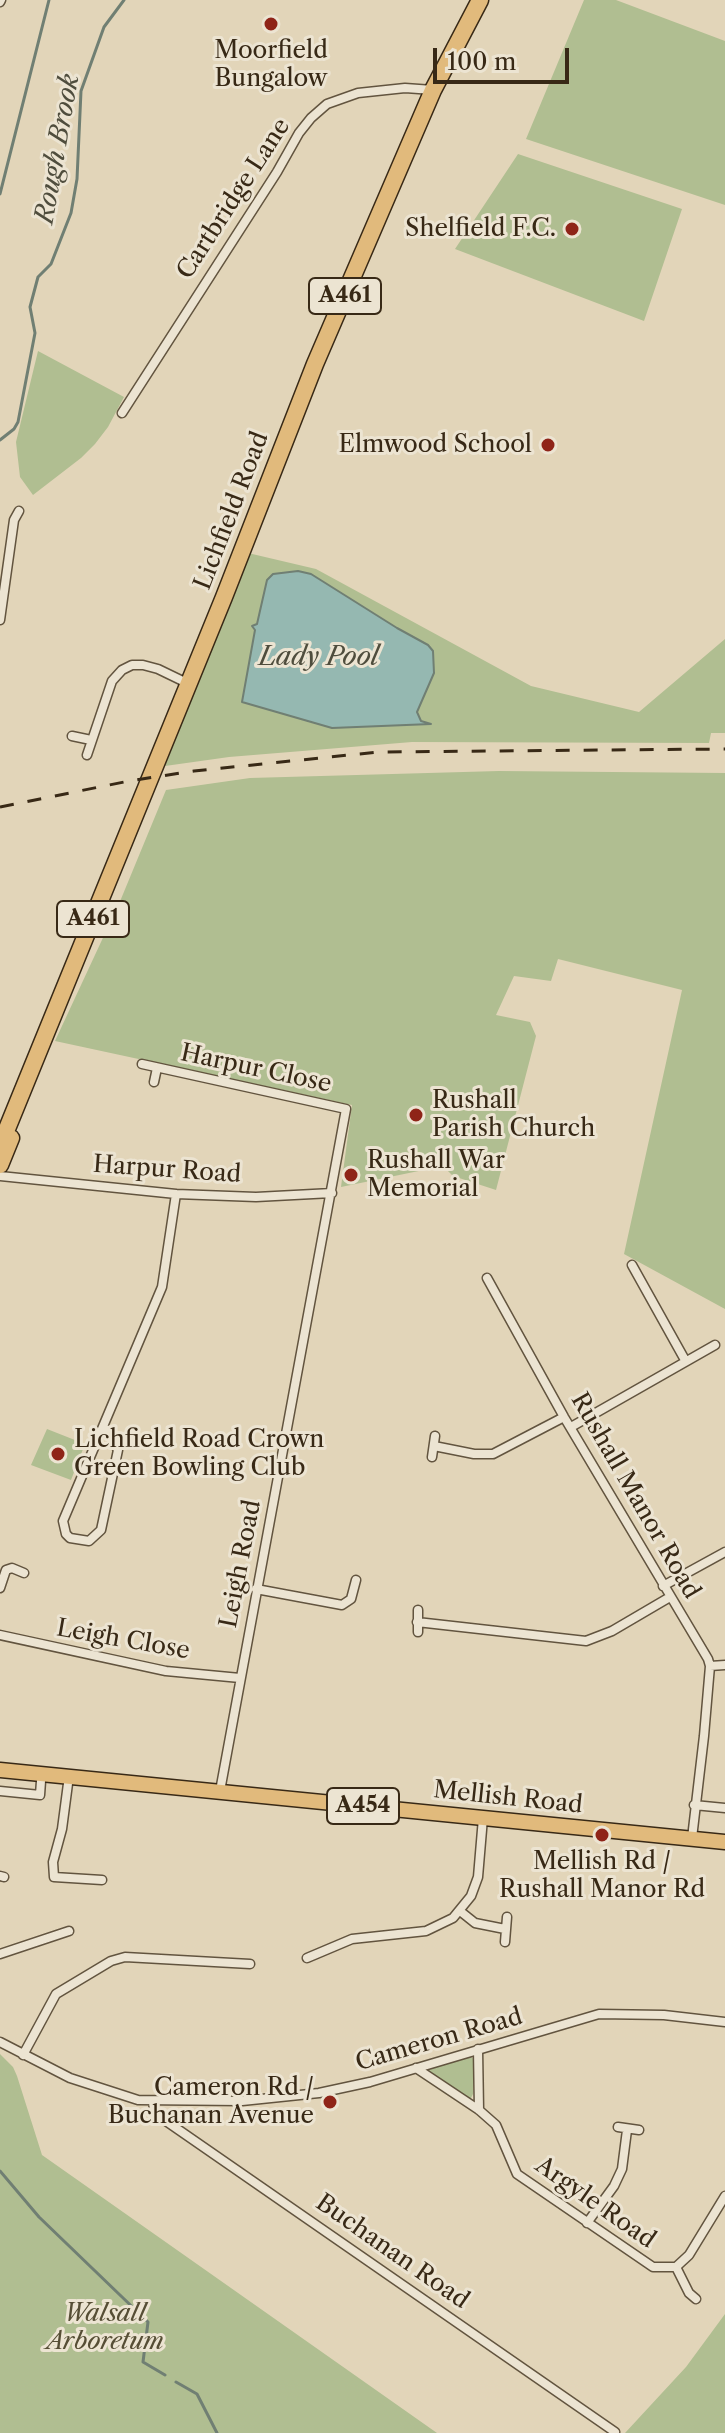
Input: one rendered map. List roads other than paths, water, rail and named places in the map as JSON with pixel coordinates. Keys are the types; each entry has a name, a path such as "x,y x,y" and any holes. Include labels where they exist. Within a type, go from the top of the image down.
{"highway":[{"name":"Lichfield Road","path":"0,1146 189,684 315,364 433,90 480,0"},
{"name":"Lichfield Road","path":"0,1165 40,1045"}],"main road":[{"name":"Mellish Road","path":"0,1770 725,1842"}],"street":[{"name":"Cartbridge Lane","path":"122,413 311,118 327,104 358,93 414,88 433,90"},
{"path":"0,620 14,520 19,511"},
{"path":"0,542 10,543"},
{"path":"87,755 112,681 122,670 132,665 143,665 189,684"},
{"path":"72,736 91,740"},
{"name":"Harpur Close","path":"142,1064 346,1109"},
{"name":"Harpur Close","path":"154,1082 157,1068"},
{"name":"Leigh Road","path":"220,1791 346,1109"},
{"name":"Harpur Road","path":"0,1176 176,1194 256,1197 332,1193"},
{"path":"104,1427 118,1450 101,1530 89,1541 70,1538 63,1521 162,1287 176,1194"},
{"path":"632,1265 685,1360"},
{"name":"Rushall Manor Road","path":"487,1278 564,1417 710,1666"},
{"path":"643,1285 652,1280"},
{"path":"571,1427 715,1345"},
{"path":"432,1457 434,1441 474,1454 493,1454 564,1417"},
{"path":"663,1586 725,1552"},
{"path":"0,1588 6,1570 12,1568 24,1573"},
{"path":"256,1589 342,1605 351,1599 353,1582"},
{"path":"417,1622 586,1641 612,1631 670,1597"},
{"path":"418,1610 418,1632"},
{"name":"Leigh Close","path":"0,1635 166,1671 240,1678"},
{"path":"692,1838 710,1666 725,1665"},
{"path":"69,1776 62,1829 53,1862 54,1877 102,1880"},
{"path":"0,1791 40,1795 41,1781"},
{"path":"694,1805 725,1808"},
{"path":"307,1958 352,1939 426,1931 440,1926 460,1911 471,1896 478,1877 483,1818"},
{"path":"460,1911 475,1923 505,1929"},
{"path":"505,1942 507,1917"},
{"path":"0,1954 69,1931"},
{"path":"315,1940 320,1951"},
{"path":"23,2055 56,1994 111,1961 125,1957 245,1960"},
{"name":"Cameron Road","path":"0,2042 70,2078 138,2100 242,2101 319,2093 599,2014 664,2015 725,2022"},
{"path":"478,2049 479,2110"},
{"name":"Argyle Road","path":"416,2068 496,2125 517,2174 653,2267 676,2267 689,2255 725,2196"},
{"name":"Buchanan Road","path":"158,2102 154,2110 163,2119 615,2432"},
{"path":"587,2223 614,2186 622,2169 622,2128 639,2130"},
{"name":"Argyle Road","path":"676,2267 690,2296"}],"water":[{"name":"Lady Pool","path":"298,571 311,574 428,645 433,651 434,673 417,712 421,721 431,724 332,728 242,702 255,630 252,626 257,624 267,580 273,574"}],"waterway":[{"path":"0,194 49,0"},
{"name":"Rough Brook","path":"0,440 18,422 35,333 30,307 38,277 51,264 71,213 77,179 81,91 104,27 124,0"},
{"path":"0,2171 39,2217 148,2322 143,2362 165,2375"},
{"path":"176,2382 197,2394 217,2433"}],"railway":[{"path":"0,807 194,771 378,752 725,749"}],"place":[{"name":"Moorfield Bungalow","path":"271,24"},
{"name":"Shelfield F.C.","path":"572,229"},
{"name":"Elmwood School","path":"548,445"},
{"name":"Rushall Parish Church","path":"416,1115"},
{"name":"Rushall War Memorial","path":"351,1175"},
{"name":"Lichfield Road Crown Green Bowling Club","path":"58,1454"},
{"name":"Mellish Rd / Rushall Manor Rd","path":"602,1835"},
{"name":"Cameron Rd / Buchanan Avenue","path":"330,2102"}],"park label":[{"name":"Walsall Arboretum","path":"105,2328"}]}
